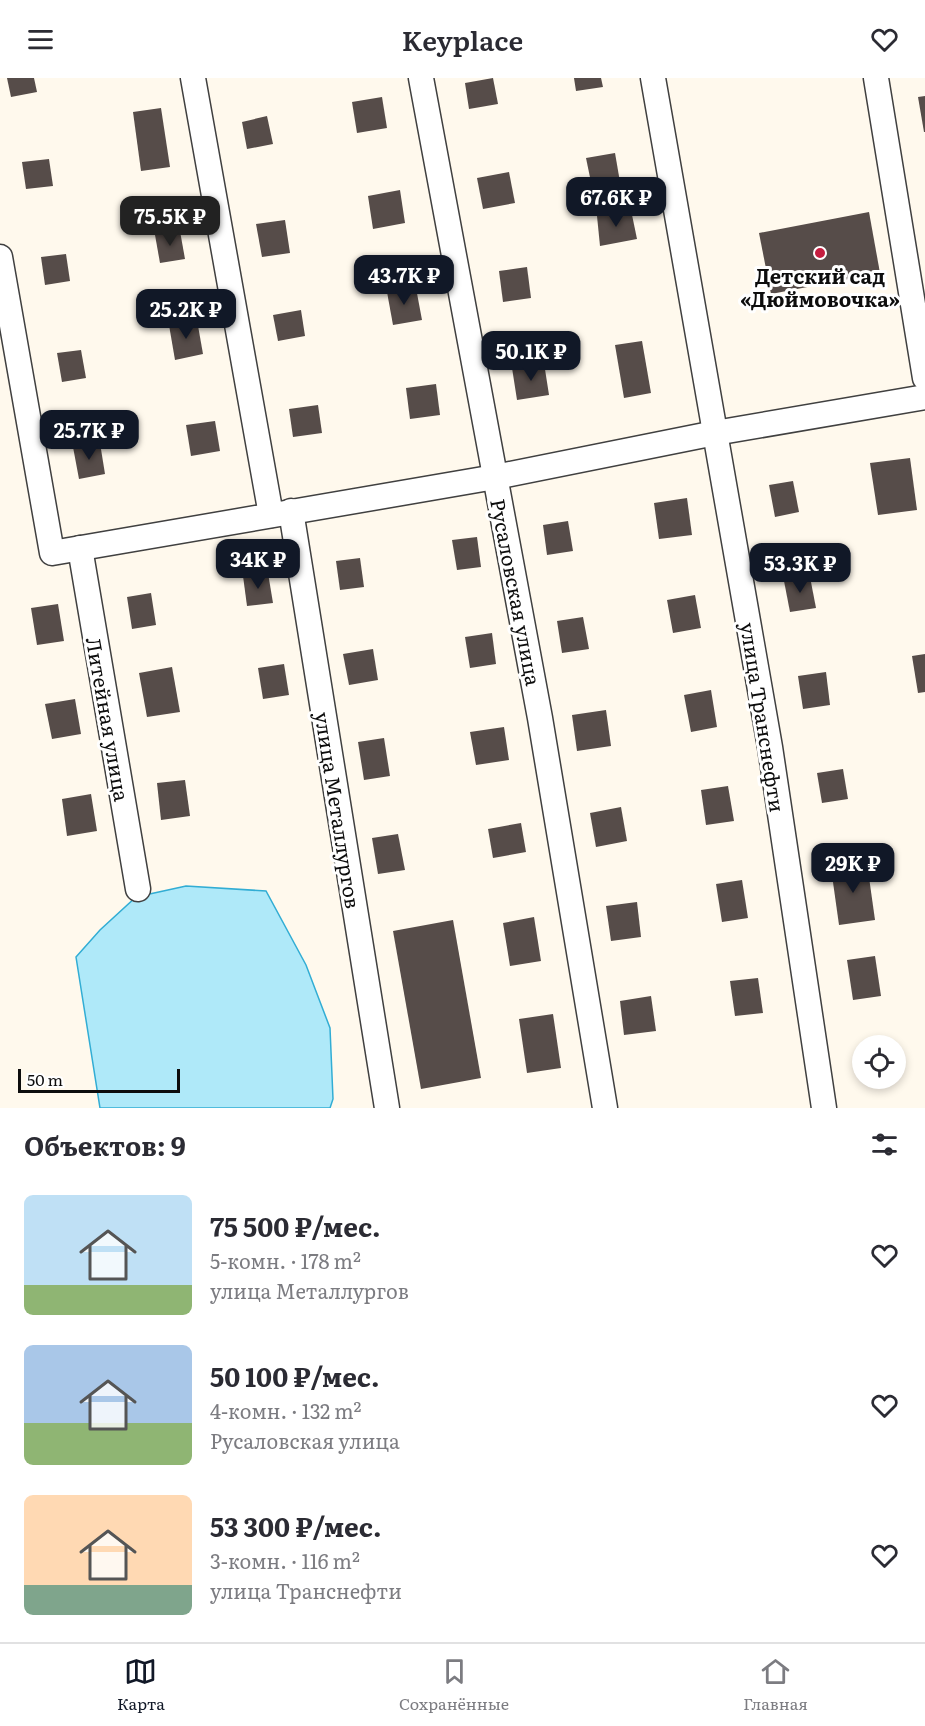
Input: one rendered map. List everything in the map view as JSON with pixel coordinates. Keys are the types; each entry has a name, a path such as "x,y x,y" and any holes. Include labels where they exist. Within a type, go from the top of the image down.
{"street":[{"name":"улица Металлургов","path":"193,78 281,513 387,1108"},
{"name":"Русаловская улица","path":"421,78 540,718 605,1108"},
{"name":"улица Транснефти","path":"653,78 770,747 825,1108"},
{"path":"876,78 925,378"},
{"path":"0,257 52,553 495,477 715,433 925,397"},
{"name":"Литейная улица","path":"80,548 138,889"}],"water":[{"path":"186,886 266,891 306,965 330,1028 333,1099 330,1108 100,1108 76,957 100,930 136,897"}],"building":[{"path":"7,78 34,78 37,92 11,97"},
{"path":"493,78 498,104 469,109 465,83"},
{"path":"574,78 601,78 603,87 576,91"},
{"path":"925,96 925,132 924,132 918,97"},
{"path":"382,97 387,128 357,133 352,102"},
{"path":"161,108 170,167 141,171 133,112"},
{"path":"267,116 273,144 247,149 242,122"},
{"path":"615,153 620,182 592,187 586,158"},
{"path":"49,159 53,186 26,189 22,162"},
{"path":"509,172 515,203 483,209 477,178"},
{"path":"400,190 405,223 373,229 368,196"},
{"path":"631,210 637,239 600,246 597,216"},
{"name":"Детский сад «Дюймовочка»","path":"869,212 880,273 771,294 759,233"},
{"path":"285,220 290,253 262,257 256,224"},
{"path":"180,231 185,259 160,263 155,235"},
{"path":"66,254 70,281 45,285 41,257"},
{"path":"527,267 531,298 503,302 499,271"},
{"path":"416,288 422,320 393,325 387,292"},
{"path":"301,310 305,336 278,341 273,315"},
{"path":"197,320 203,354 175,360 169,325"},
{"path":"642,341 651,393 624,398 615,345"},
{"path":"81,350 86,378 62,382 57,353"},
{"path":"544,363 549,395 517,400 512,368"},
{"path":"436,384 440,415 410,419 406,388"},
{"path":"318,405 322,433 293,437 289,409"},
{"path":"215,421 220,451 191,456 186,425"},
{"path":"100,443 105,474 79,479 73,447"},
{"path":"910,458 917,510 878,515 870,463"},
{"path":"793,481 799,512 775,517 769,485"},
{"path":"687,498 692,535 659,539 654,503"},
{"path":"568,521 573,551 547,555 543,525"},
{"path":"477,537 481,567 457,570 452,540"},
{"path":"360,558 364,587 340,590 336,561"},
{"path":"268,573 273,603 247,606 243,576"},
{"path":"810,577 816,608 790,612 784,581"},
{"path":"151,593 156,625 132,629 127,597"},
{"path":"695,595 701,628 673,633 667,600"},
{"path":"58,604 64,641 37,645 31,608"},
{"path":"583,617 589,649 562,653 557,621"},
{"path":"492,633 496,664 470,668 465,637"},
{"path":"373,649 378,680 349,685 343,654"},
{"path":"925,654 925,692 918,693 912,656"},
{"path":"284,664 289,695 263,699 258,668"},
{"path":"172,667 180,712 147,717 139,673"},
{"path":"826,672 830,705 803,709 798,676"},
{"path":"711,690 717,727 691,732 684,695"},
{"path":"75,699 81,734 52,739 45,704"},
{"path":"606,710 611,746 577,751 572,715"},
{"path":"504,727 509,760 476,765 470,732"},
{"path":"384,738 390,776 364,780 358,742"},
{"path":"843,769 848,799 822,803 817,773"},
{"path":"185,780 190,816 161,820 157,783"},
{"path":"728,786 734,821 706,825 701,790"},
{"path":"91,794 97,831 67,836 62,799"},
{"path":"621,807 627,841 596,847 590,813"},
{"path":"521,823 526,852 493,858 488,829"},
{"path":"398,834 405,870 378,874 372,838"},
{"path":"867,863 875,920 839,925 831,868"},
{"path":"742,880 748,918 722,922 716,884"},
{"path":"637,902 641,937 611,941 606,906"},
{"path":"534,917 541,961 510,966 503,923"},
{"path":"453,920 481,1078 421,1089 393,931"},
{"path":"875,956 881,996 853,1000 847,960"},
{"path":"758,978 763,1013 735,1016 730,981"},
{"path":"651,996 656,1031 624,1035 620,1001"},
{"path":"553,1014 561,1068 527,1073 519,1019"}],"place":[{"name":"Детский сад «Дюймовочка»","path":"820,253"}]}
